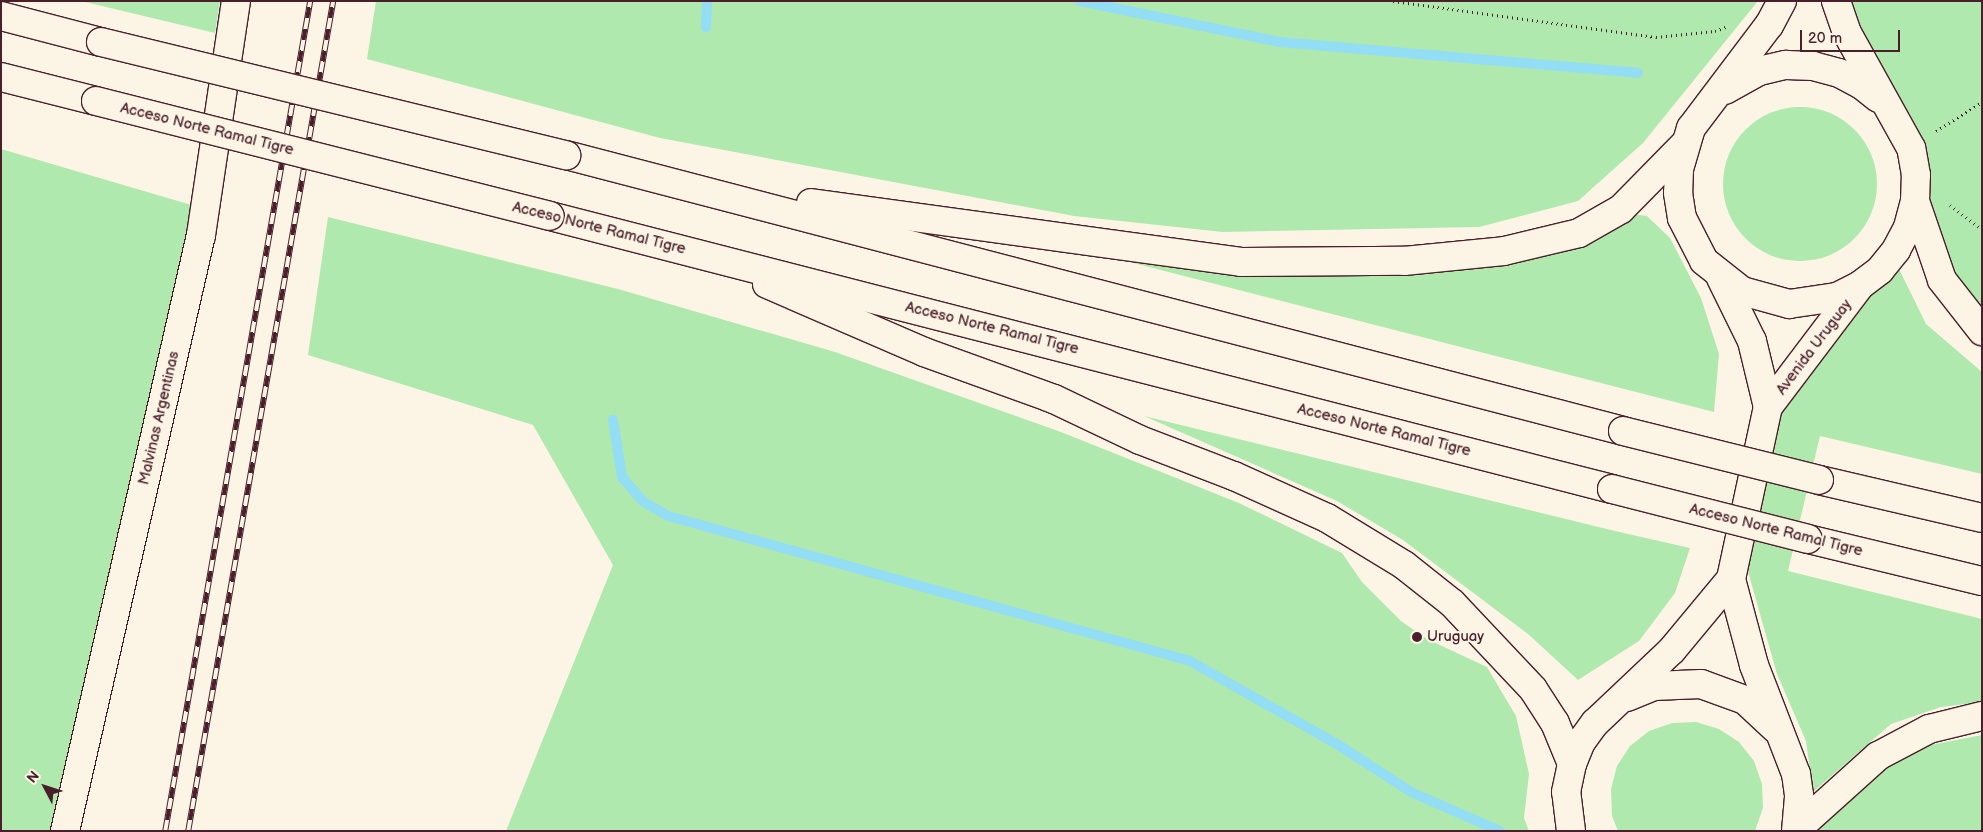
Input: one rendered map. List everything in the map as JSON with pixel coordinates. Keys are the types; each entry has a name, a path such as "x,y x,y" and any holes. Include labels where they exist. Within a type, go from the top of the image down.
{"main road":[{"name":"Malvinas Argentinas","path":"65,831 201,235 236,1"},
{"name":"Avenida Uruguay","path":"1782,1 1714,99 1691,128 1684,145 1678,185 1682,218 1690,240 1704,261 1721,278 1742,291 1789,304 1837,297 1859,286 1880,270 1896,250 1908,227 1915,201 1916,175 1911,148 1900,124 1883,102 1847,33 1836,1"},
{"path":"1,16 705,190 1623,432 1982,518"},
{"name":"Avenida Uruguay","path":"1714,99 1735,82 1759,71 1795,66 1839,72 1862,85 1883,102"},
{"name":"Acceso Norte Ramal Tigre","path":"1,77 690,250 1612,489 1982,581"},
{"path":"705,190 948,220 1241,262 1404,261 1504,251 1579,233 1621,209 1684,145"},
{"path":"1915,201 1942,280 1982,332"},
{"path":"690,250 924,352 1054,399 1140,440 1234,476 1327,518 1404,566 1452,603 1533,689 1555,722 1572,764"},
{"name":"Avenida Uruguay","path":"1721,278 1752,341 1768,407"},
{"name":"Avenida Uruguay","path":"1797,829 1799,795 1789,753 1754,665 1731,579 1768,407 1859,286"},
{"name":"Avenida Uruguay","path":"1571,831 1566,792 1572,764 1595,723 1672,650 1731,579"},
{"name":"Avenida Uruguay","path":"1612,707 1654,686 1677,683 1716,688 1745,700 1763,715 1789,753"},
{"path":"1797,829 1878,756 1928,729 1982,716"}],"path":[{"path":"1393,1 1656,36 1715,31 1732,24"},
{"path":"1911,148 1982,102"}],"green space":[{"path":"81,1 220,1 215,33"},
{"path":"376,1 1758,1 1643,143 1578,201 1479,227 1223,232 1074,216 660,138 367,59"},
{"path":"1845,1 1982,1 1982,316 1941,256 1927,203 1926,149 1910,114 1880,78"},
{"path":"1800,107 1815,108 1829,113 1843,120 1854,130 1864,141 1871,155 1876,169 1876,199 1871,213 1864,227 1854,238 1843,248 1829,255 1815,260 1800,261 1785,260 1771,255 1757,248 1746,238 1736,227 1729,213 1724,199 1723,184 1724,169 1729,155 1736,141 1746,130 1757,120 1771,113 1785,108"},
{"path":"1,149 205,209 51,831 1,831"},
{"path":"1631,214 1647,216 1670,238 1701,298 1719,354 1714,412 1067,246 1391,269"},
{"path":"328,217 618,289 835,352 1061,432 1239,503 1342,553 1362,582 1401,621 1427,639 1487,667 1516,716 1529,774 1524,818 1529,831 506,831 613,565 533,425 308,355"},
{"path":"1898,267 1926,324 1982,372 1982,474 1820,436 1788,571 1982,619 1982,702 1941,707 1891,724 1813,792 1806,741 1777,674 1747,568 1778,412 1870,290"},
{"path":"1144,416 1690,548 1675,593 1639,641 1578,680 1528,634 1403,540 1337,501"},
{"path":"1696,722 1719,729 1739,742 1754,761 1762,784 1763,808 1755,831 1618,831 1612,816 1611,789 1617,766 1630,746 1649,731 1672,723"},
{"path":"1982,735 1982,831 1808,831 1900,751"}],"waterway":[{"path":"706,27 707,1"},
{"path":"1080,1 1279,42 1638,73"},
{"path":"613,420 622,477 644,502 668,516 1190,661 1340,746 1411,792 1500,831"}],"railway":[{"path":"165,831 310,1"},
{"path":"188,831 333,1"}],"place":[{"name":"Uruguay","path":"1417,637"}]}
